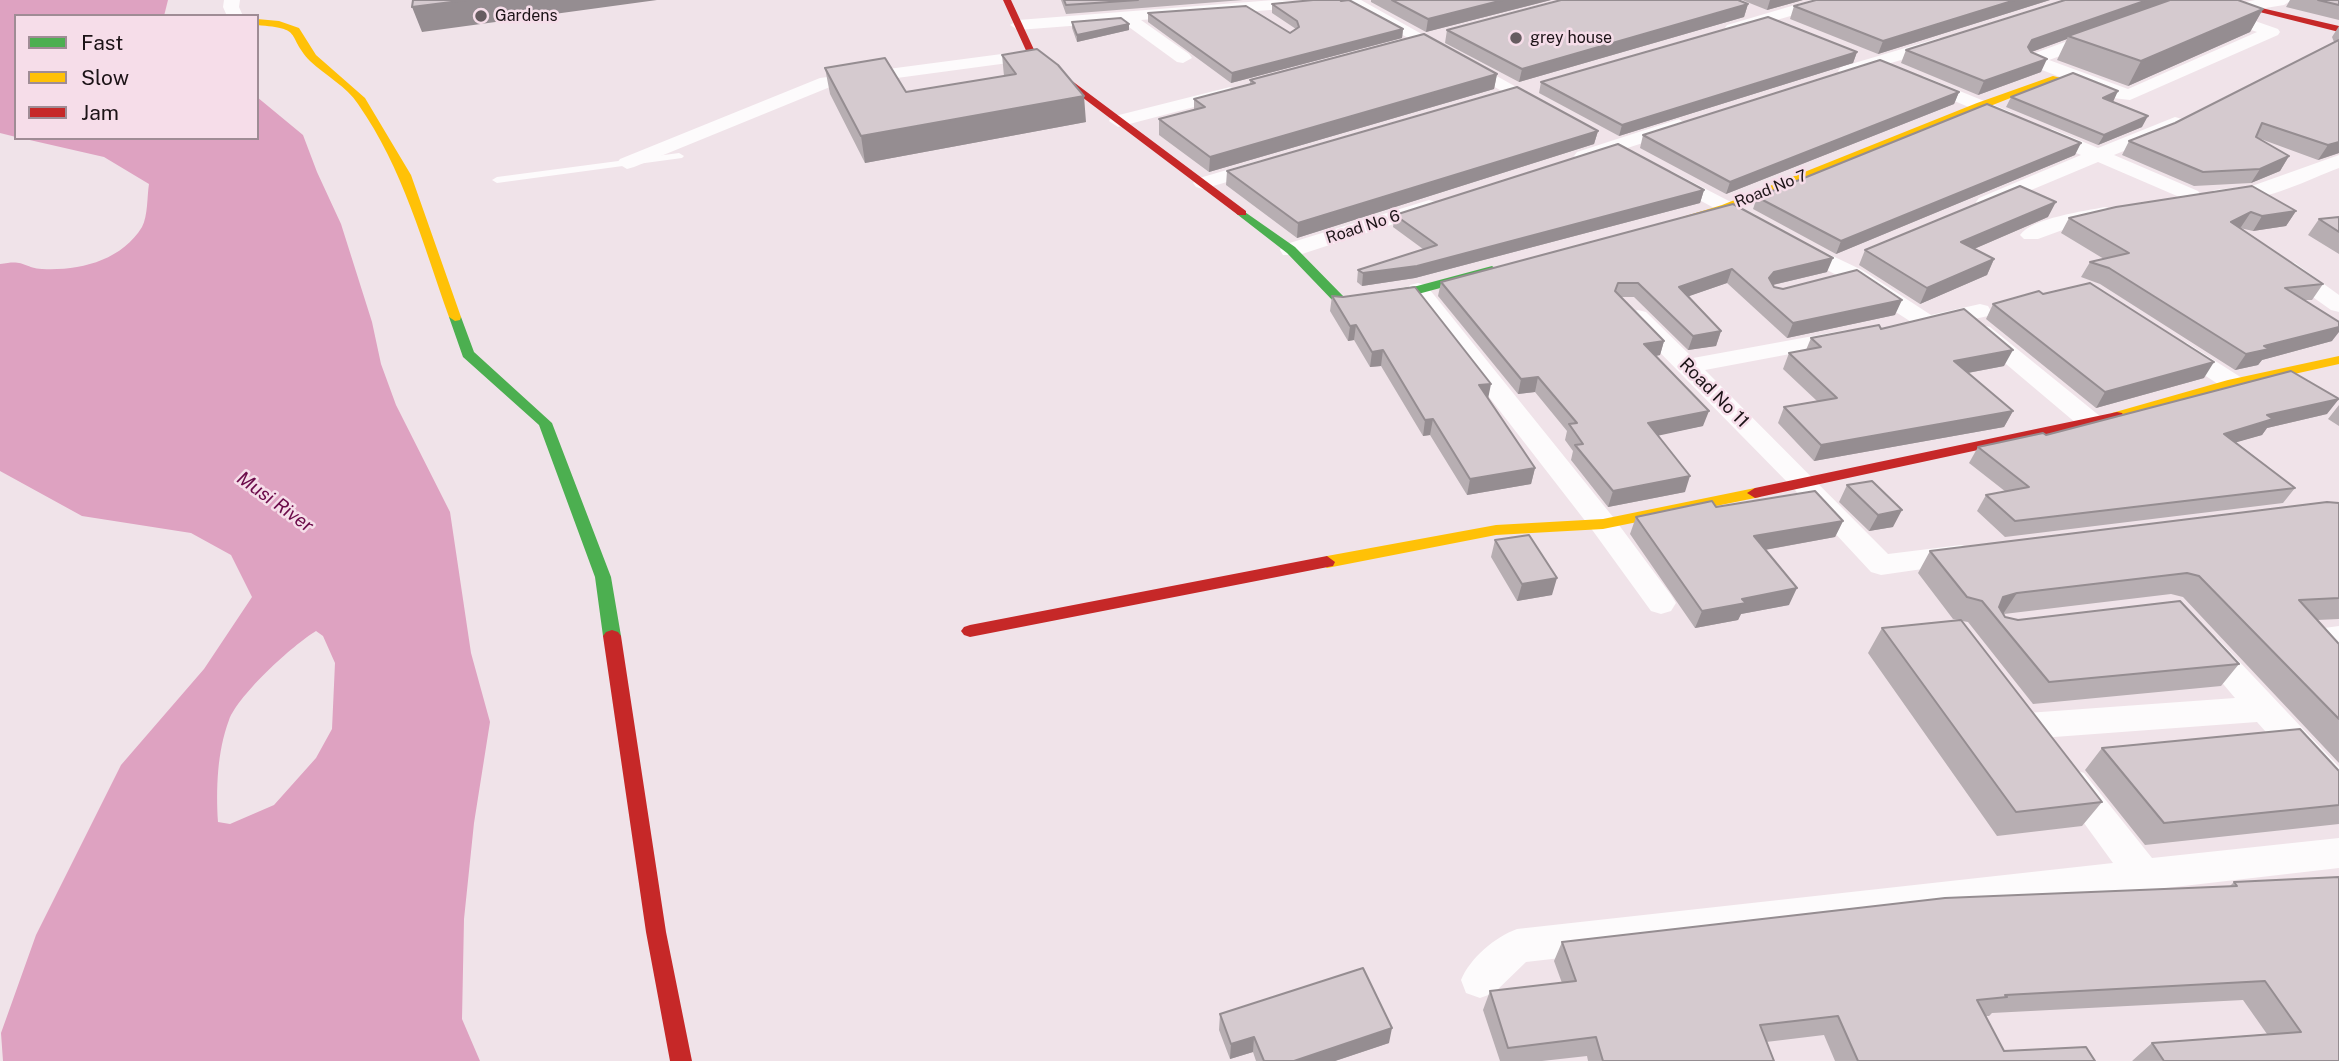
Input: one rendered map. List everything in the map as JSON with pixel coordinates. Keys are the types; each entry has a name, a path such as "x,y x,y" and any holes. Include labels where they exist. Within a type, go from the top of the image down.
{"street":[{"path":"1007,0 1032,55 1291,250 1341,301 1418,290 1512,265"},
{"path":"1349,0 1560,116"},
{"path":"1714,34 1829,0"},
{"path":"2246,6 2284,0"},
{"path":"1018,25 1325,1"},
{"path":"2211,4 2246,6 2339,29"},
{"path":"2112,31 2033,60 2119,94 2130,95 2272,32 2211,4"},
{"path":"1249,7 1269,21"},
{"path":"1744,9 1791,28"},
{"path":"1123,15 1183,58"},
{"path":"259,22 279,24 296,30 312,57 361,100 405,175 468,354 545,423 603,577 656,932 681,1061"},
{"path":"1398,48 1451,35"},
{"path":"1825,79 1952,38"},
{"path":"1852,52 2191,195"},
{"path":"626,163 826,82 1032,55"},
{"name":"Road No 7","path":"1672,221 1726,207 1981,105 2056,78"},
{"path":"1490,99 1542,84"},
{"path":"1118,121 1251,86"},
{"path":"1562,163 1693,121"},
{"path":"1972,208 2175,123"},
{"path":"1593,134 1637,158"},
{"path":"1203,183 1281,160"},
{"path":"2152,204 2191,195 2255,191 2339,161"},
{"path":"1659,170 1845,269 1927,322"},
{"name":"Road No 6","path":"1291,250 1444,201"},
{"path":"2031,235 2061,223 2126,209"},
{"path":"2274,259 2339,305"},
{"path":"1418,290 1603,524 1661,603"},
{"name":"Road No 11","path":"1624,304 1803,482"},
{"path":"1900,327 1972,314 2092,423"},
{"path":"1686,366 1874,332"},
{"path":"2157,334 2232,383"},
{"path":"970,631 1496,530 1603,524 2092,423 2278,371 2339,360"},
{"path":"2278,371 2309,389"},
{"path":"1803,482 1881,565 1992,552"},
{"path":"2189,628 2339,790"},
{"path":"2339,637 2314,639 2339,664"},
{"path":"2143,874 2019,715 2263,709"},
{"path":"1480,979 1517,946 2339,853"}],"lane":[{"path":"497,180 679,156"}],"water":[{"path":"0,0 168,0 164,14 14,14 14,136 0,133"},
{"name":"Musi River","path":"259,99 303,135 341,224 372,322 381,364 396,405 450,512 471,653 490,722 474,823 464,919 462,1019 480,1061 3,1061 1,1033 36,935 121,765 204,669 252,597 231,555 191,533 82,516 0,471 0,264 14,262 42,269 84,266 111,256 133,239 144,222 149,184 104,157 30,140 259,140","holes":["316,631 323,636 335,663 332,729 316,758 274,805 230,824 218,822 217,784 220,758 225,732 235,709 268,671"]}],"building":[{"path":"413,0 467,0 412,7"},
{"path":"1064,0 1138,0 1066,5"},
{"path":"1349,0 1403,29 1232,73 1148,13 1246,6 1290,33 1299,27 1297,21 1272,4"},
{"path":"1392,0 1503,0 1428,19"},
{"path":"1561,0 1738,0 1748,4 1522,69 1447,30"},
{"path":"1816,0 2015,0 1883,41 1794,6"},
{"path":"2065,0 2147,0 2032,40 2028,47 2031,52 2047,59 1984,81 1906,50"},
{"path":"2170,0 2238,0 2263,9 2141,61 2068,36"},
{"path":"2318,0 2339,0 2339,5"},
{"path":"1768,17 1857,52 1622,125 1541,82"},
{"path":"1121,18 1129,24 1077,35 1072,22"},
{"path":"1424,34 1497,74 1210,157 1159,119 1205,107 1194,99 1255,83 1250,80"},
{"path":"2339,40 2339,142 2328,145 2262,123 2256,137 2289,156 2260,169 2203,172 2129,141 2175,123"},
{"path":"1037,49 1058,65 1084,96 861,136 825,68 885,58 906,92 1016,74 1002,55"},
{"path":"1880,60 1959,92 1730,182 1643,135"},
{"path":"2073,73 2118,91 2103,98 2148,116 2104,135 2011,97"},
{"path":"1517,87 1598,131 1298,223 1227,171"},
{"path":"1987,104 2081,143 1841,241 1757,197"},
{"path":"1618,144 1704,190 1417,266 1363,273 1358,270 1437,245 1395,215"},
{"path":"2020,186 2056,202 1961,242 1994,259 1927,288 1865,250"},
{"path":"2252,186 2296,211 2262,216 2251,212 2231,222 2323,284 2285,288 2339,322 2339,327 2264,346 2269,349 2246,354 2109,268 2090,262 2129,253 2069,218 2116,207"},
{"path":"1733,204 1833,258 1774,272 1769,278 1774,287 1783,289 1857,270 1902,300 1793,323 1732,269 1679,287 1721,331 1693,336 1638,283 1618,283 1615,291 1664,341 1644,344 1709,411 1648,423 1690,476 1613,491 1575,445 1583,444 1569,424 1577,423 1538,377 1521,379 1441,282"},
{"path":"2339,217 2339,232 2319,219"},
{"path":"2090,283 2214,362 2105,392 1993,304 2039,291 2043,294"},
{"path":"1415,287 1491,384 1479,385 1535,468 1470,479 1433,419 1425,420 1383,350 1372,352 1356,325 1350,326 1332,296 1343,297"},
{"path":"1964,309 2013,350 1954,361 2013,411 1821,445 1784,407 1837,398 1789,353 1821,347 1811,338 1879,325 1881,329"},
{"path":"2291,371 2339,399 2267,415 2273,419 2224,434 2295,488 2015,521 1986,495 2029,487 1978,447 2043,433 2046,435"},
{"path":"1872,481 1902,510 1878,515 1847,485"},
{"path":"1815,491 1843,521 1754,536 1797,588 1742,599 1746,603 1702,611 1636,517 1712,501 1716,507"},
{"path":"2327,502 2339,503 2339,598 2299,600 2339,644 2339,719 2199,576 2187,573 2017,593 2003,597 1999,607 2005,617 2018,620 2180,601 2239,664 2049,682 1982,601 1967,597 1930,551"},
{"path":"1529,535 1557,578 1522,584 1495,540"},
{"path":"1961,620 2102,802 2016,812 1882,628"},
{"path":"2300,729 2339,771 2339,805 2164,823 2102,748"},
{"path":"2339,877 2339,1061 2164,1061 2152,1043 2301,1032 2265,981 2005,995 2007,997 1977,1000 2004,1051 2086,1047 2095,1061 1858,1061 1838,1016 1760,1025 1774,1061 1603,1061 1596,1037 1508,1048 1490,991 1576,981 1562,942 1945,898 2237,886 2234,882"},
{"path":"1363,968 1392,1028 1294,1061 1264,1061 1254,1037 1231,1044 1220,1014"}],"traffic: fast":[{"path":"1242,213 1291,250 1341,301 1418,290 1492,270"},
{"path":"455,317 468,354 545,423 603,577 612,636"}],"traffic: slow":[{"path":"259,22 279,24 296,30 312,57 361,100 405,175 455,317"},
{"path":"1682,219 1726,207 1981,105 2056,78"},
{"path":"2117,416 2233,383 2339,360"},
{"path":"1327,562 1496,530 1603,524 1755,493"}],"traffic: jam":[{"path":"1007,0 1032,55 1242,213"},
{"path":"2216,0 2339,29"},
{"path":"1755,493 2117,416"},
{"path":"970,631 1327,562"},
{"path":"612,636 656,932 681,1061"}],"place":[{"name":"Gardens","path":"481,16"},
{"name":"grey house","path":"1516,38"}]}
